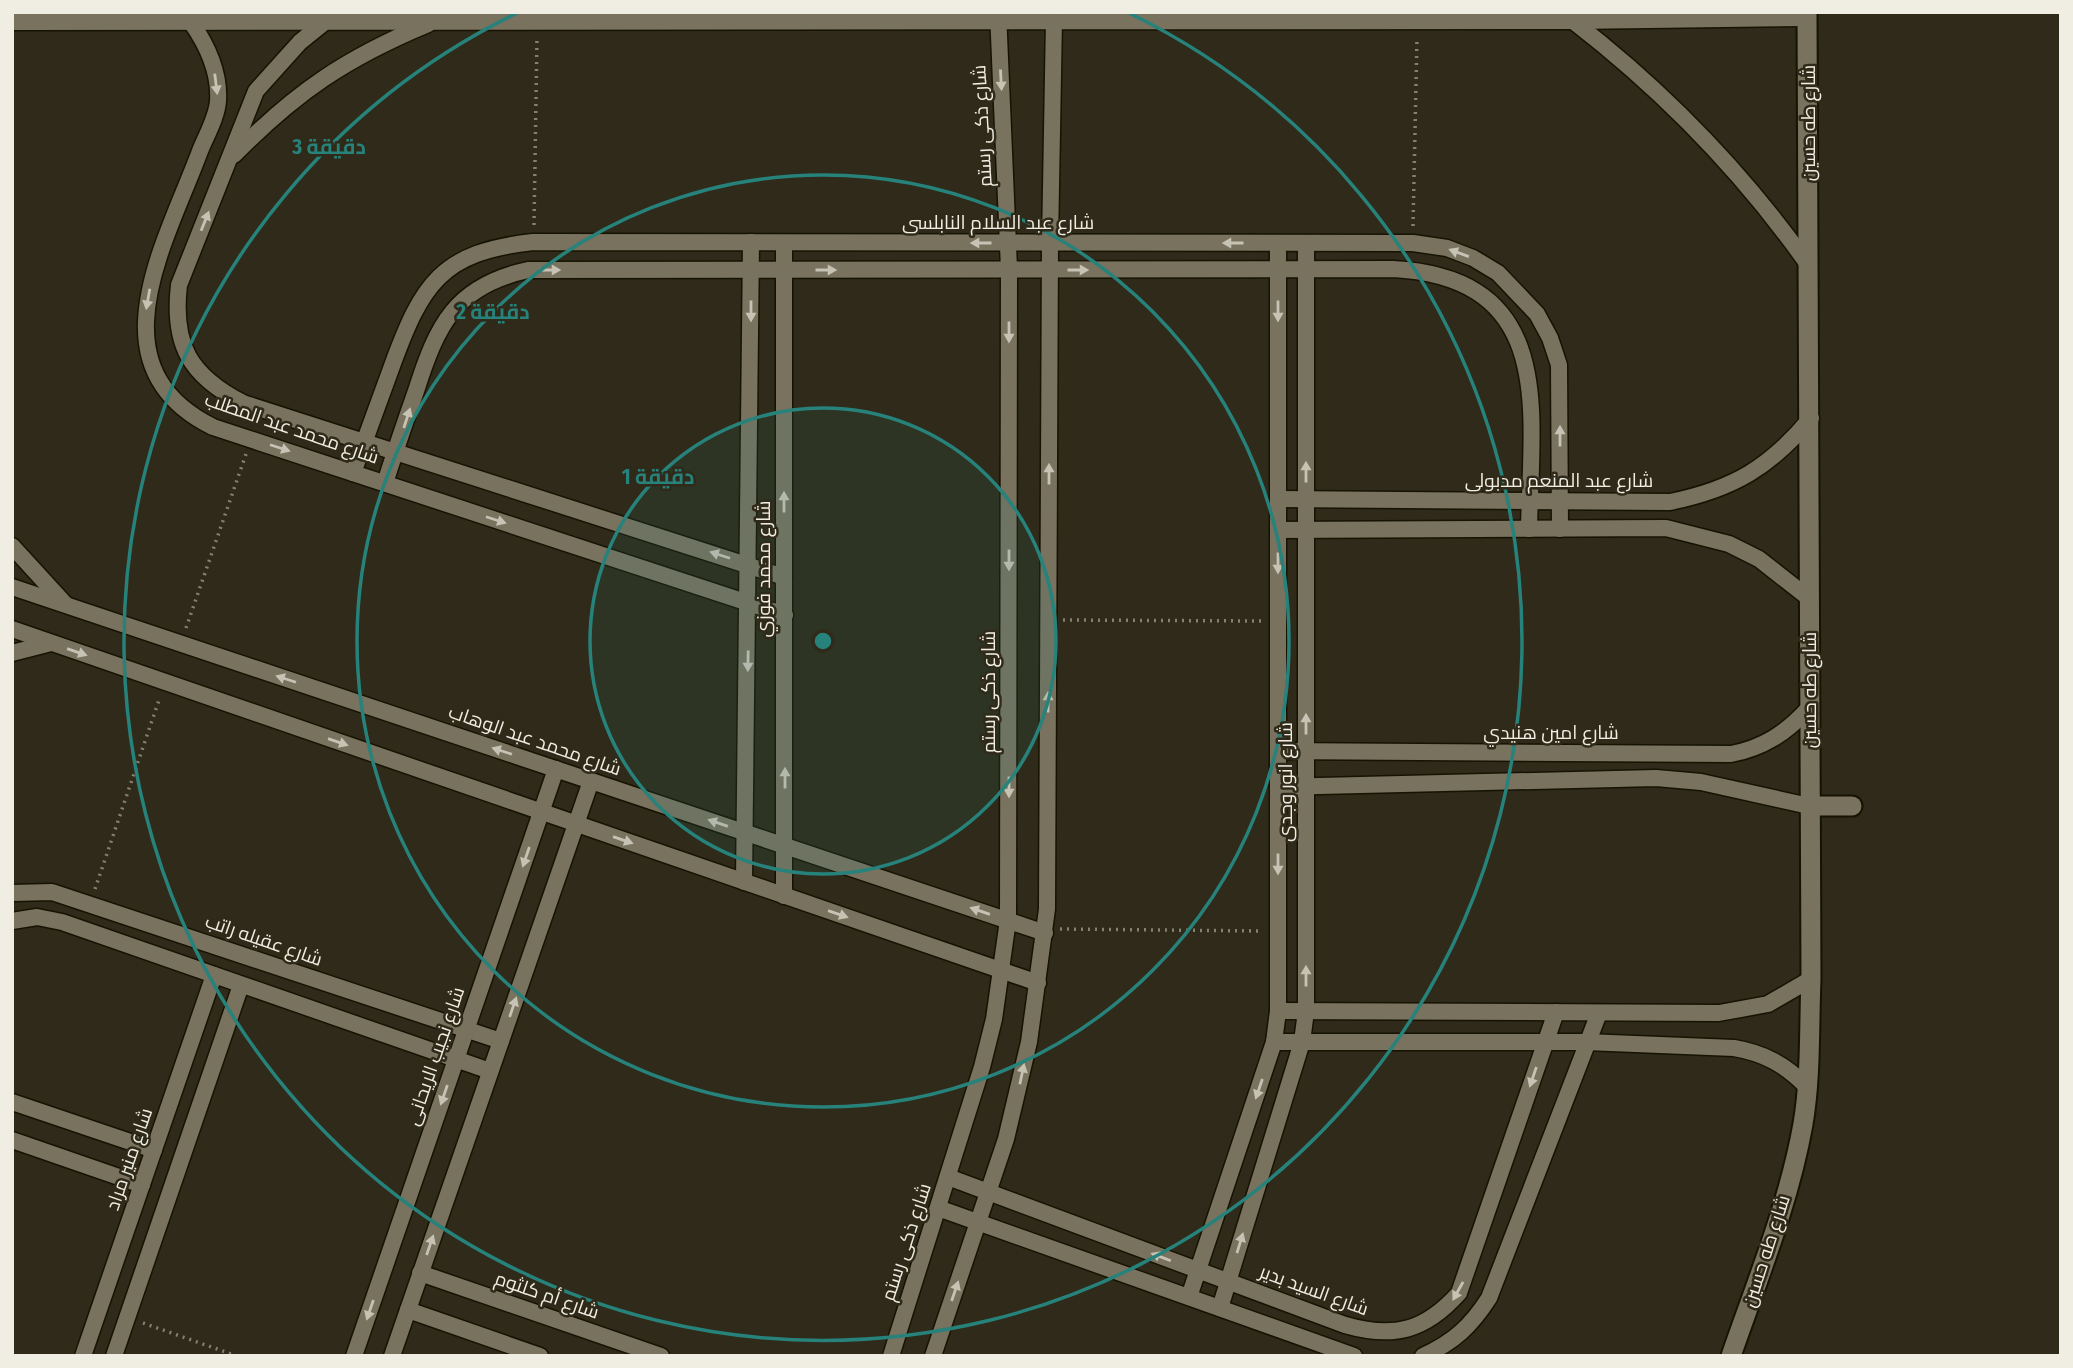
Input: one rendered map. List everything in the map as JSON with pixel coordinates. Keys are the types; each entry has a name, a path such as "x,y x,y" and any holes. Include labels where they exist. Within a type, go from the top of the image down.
{"street":[{"path":"12,22 435,22 998,16 1054,19 1096,16 1573,21 1807,15"},
{"name":"شارع طه حسين","path":"1731,1356 1787,1189 1803,1124 1807,1087 1811,979 1808,709 1811,418 1807,15"},
{"name":"شارع ذكى رستم","path":"891,1356 982,1067 1003,971 1008,920 1009,269 998,16"},
{"path":"933,1356 1018,1094 1045,931 1054,19"},
{"name":"شارع محمد عبد المطلب","path":"326,21 285,57 256,91 179,285 176,314 181,344 195,369 217,390 243,403 785,576"},
{"path":"1573,21 1652,85 1702,133 1755,193 1809,266"},
{"name":"شارع محمد عبد المطلب","path":"191,22 212,60 218,103 149,289 143,324 149,359 166,391 191,416 251,439 785,615"},
{"path":"230,159 274,114 323,76 377,45 435,22"},
{"name":"شارع عبد السلام النابلسى","path":"354,473 410,317 424,292 444,272 467,257 494,246 533,242 1413,243 1447,248 1474,258 1519,292 1537,314 1550,338 1559,365 1560,529"},
{"name":"شارع محمد فوزي","path":"744,882 751,243"},
{"name":"شارع محمد فوزي","path":"784,243 784,896"},
{"name":"شارع انور وجدى","path":"1189,1297 1275,1042 1278,1011 1279,243"},
{"name":"شارع انور وجدى","path":"1220,1308 1302,1042 1306,1011 1306,243"},
{"path":"385,483 431,344 443,321 460,302 480,286 503,276 528,270 1426,271 1458,281 1486,299 1508,323 1524,353 1531,385 1530,529"},
{"name":"شارع عبد المنعم مدبولى","path":"1279,499 1670,502 1704,495 1735,483 1764,466 1790,444 1811,418"},
{"path":"1278,530 1666,528 1698,534 1759,559 1810,599"},
{"path":"12,545 67,606"},
{"name":"شارع محمد عبد الوهاب","path":"12,587 1045,931"},
{"path":"12,629 1038,983"},
{"path":"12,653 51,643"},
{"name":"شارع امين هنيدي","path":"1278,751 1731,754 1766,744 1796,722 1808,709"},
{"name":"شارع نجيب الريحانى","path":"354,1356 556,769"},
{"path":"1278,787 1656,778 1701,782 1810,806 1852,806"},
{"path":"392,1356 591,781"},
{"name":"شارع عقيله راتب","path":"12,892 52,892 501,1041"},
{"path":"12,921 37,917 62,922 491,1071"},
{"name":"شارع منير مراد","path":"83,1356 214,975"},
{"path":"1278,1011 1736,1012 1776,1001 1811,979"},
{"path":"114,1356 241,985"},
{"name":"شارع السيد بدير","path":"948,1177 1369,1332 1408,1329 1442,1312 1459,1293 1556,1012"},
{"path":"1423,1356 1448,1345 1472,1325 1489,1298 1599,1013"},
{"path":"1275,1042 1586,1042 1751,1051 1782,1065 1807,1087"},
{"path":"12,1102 154,1150"},
{"path":"12,1140 142,1185"},
{"path":"938,1208 1354,1356"},
{"name":"شارع أم كلثوم","path":"421,1273 634,1351 661,1356"},
{"path":"408,1310 540,1356"}],"path":[{"path":"1413,243 1418,19"},
{"path":"533,242 537,21"},
{"path":"181,644 251,439"},
{"path":"1049,620 1278,621"},
{"path":"90,904 165,682"},
{"path":"1045,931 1278,932"},
{"path":"127,1318 237,1356"}]}
